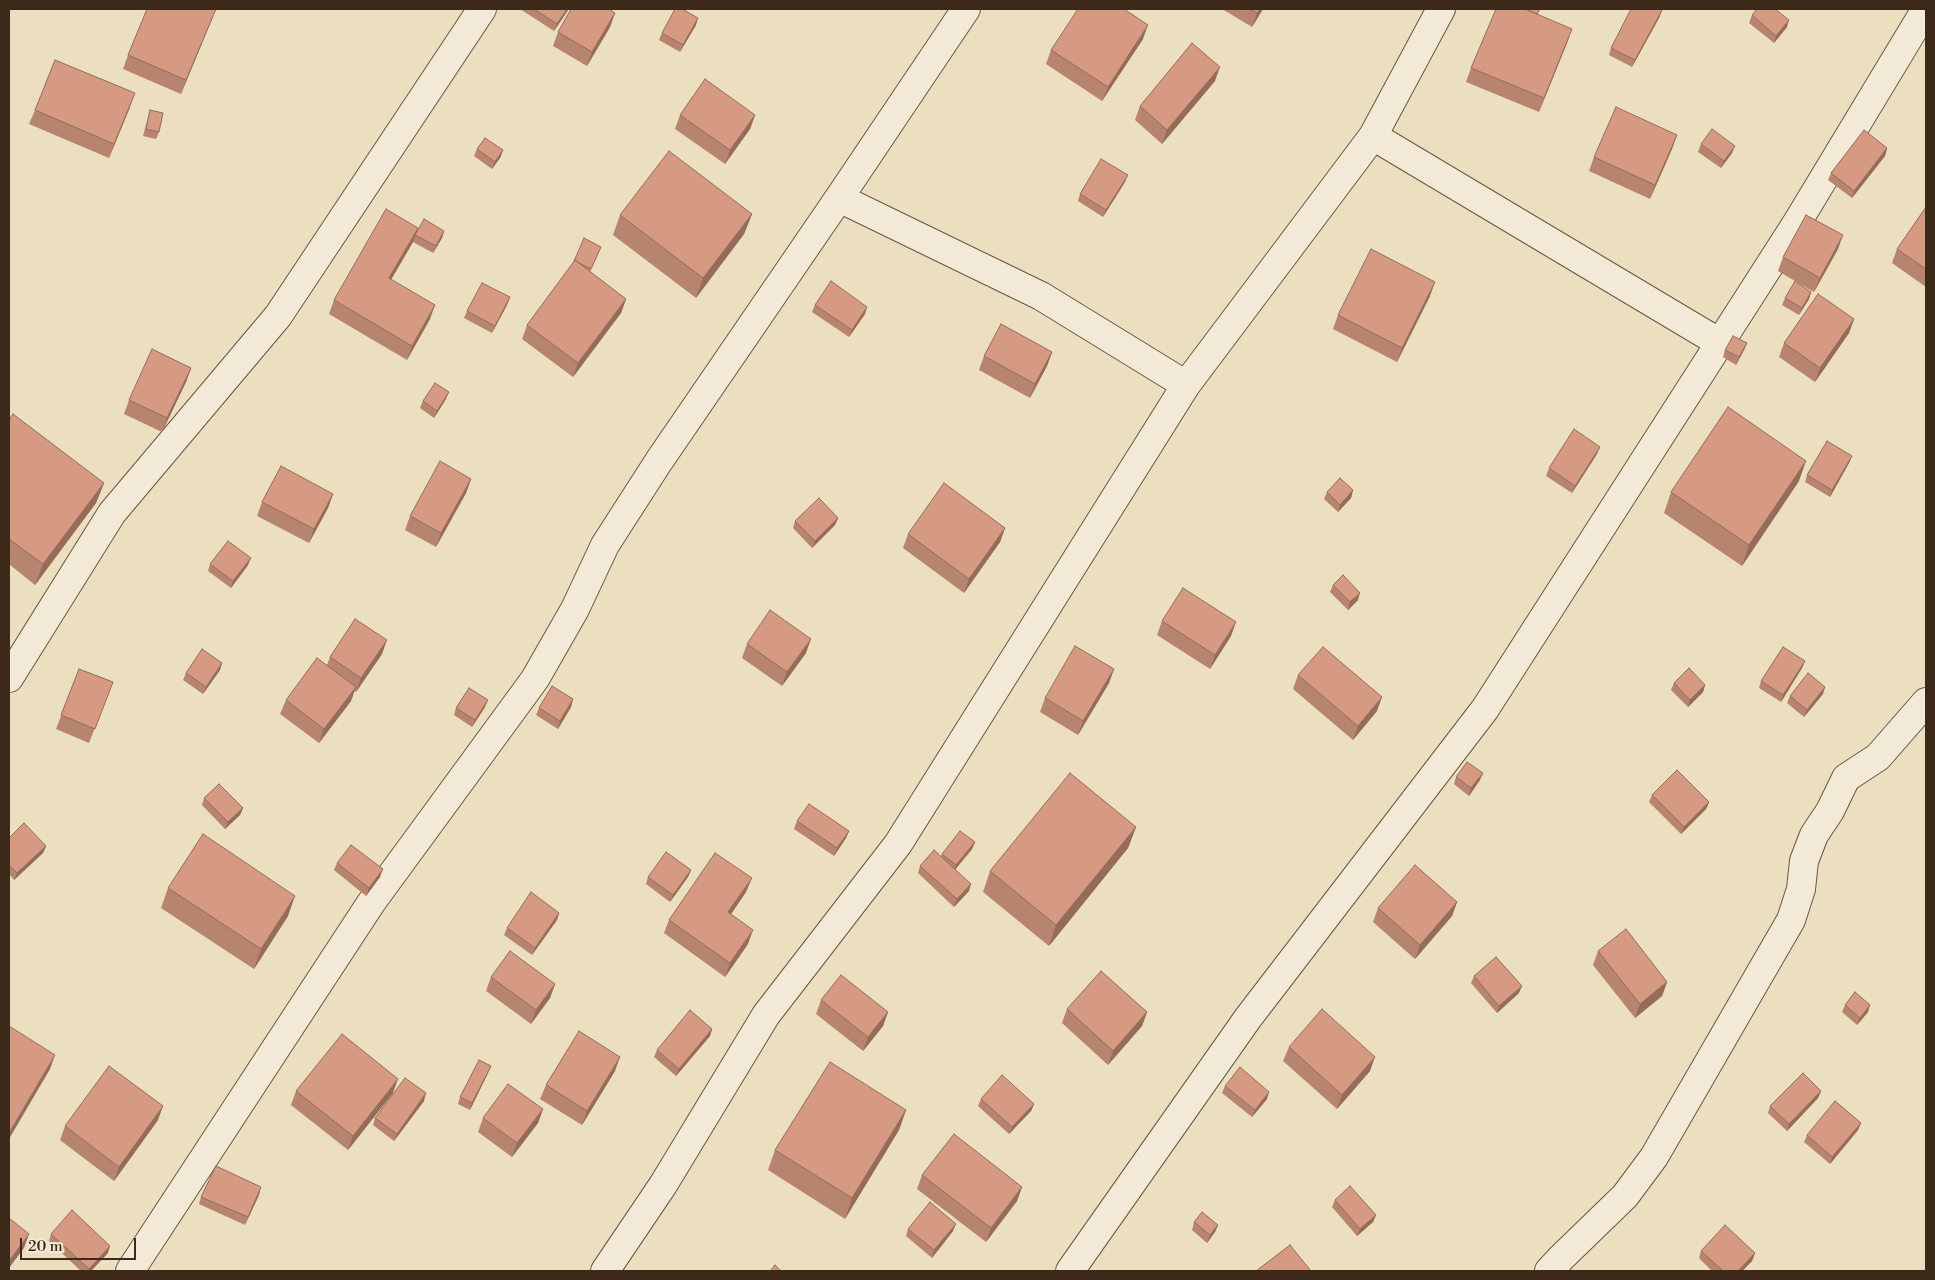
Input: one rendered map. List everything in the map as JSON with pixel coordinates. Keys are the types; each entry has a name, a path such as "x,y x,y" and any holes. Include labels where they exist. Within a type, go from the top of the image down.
{"street":[{"path":"9,678 112,513 278,316 482,9"},
{"path":"130,1271 371,903 535,679 575,609 610,537 659,461 966,9"},
{"path":"605,1271 664,1185 766,1015 898,844 1186,385 1373,136 1441,9"},
{"path":"1070,1271 1248,1018 1485,709 1798,221 1926,9"},
{"path":"1373,136 1720,342"},
{"path":"839,198 1041,296 1186,385"},
{"path":"1549,1271 1626,1196 1654,1157 1791,920 1801,889 1804,861 1814,835 1830,811 1846,778 1878,757 1926,702"}],"building":[{"path":"147,9 216,9 186,80 128,55"},
{"path":"534,9 567,9 557,24"},
{"path":"571,9 609,9 615,13 592,52 558,32"},
{"path":"675,9 682,9 698,18 683,45 662,33"},
{"path":"1078,9 1124,9 1148,25 1108,87 1051,50"},
{"path":"1250,9 1260,9 1257,13"},
{"path":"1496,9 1525,9 1572,29 1544,98 1471,68"},
{"path":"1526,9 1540,9 1537,14"},
{"path":"1631,9 1662,10 1635,60 1611,48"},
{"path":"1757,9 1775,9 1789,20 1776,36 1752,15"},
{"path":"1192,43 1220,67 1167,130 1140,106"},
{"path":"55,60 135,93 114,144 35,110"},
{"path":"705,79 755,115 730,150 680,115"},
{"path":"1616,107 1677,135 1655,185 1594,157"},
{"path":"150,110 163,113 159,132 146,129"},
{"path":"1712,129 1735,146 1724,161 1701,144"},
{"path":"1864,130 1887,148 1854,191 1831,173"},
{"path":"485,138 503,150 495,162 477,149"},
{"path":"669,151 752,214 703,278 620,215"},
{"path":"1101,159 1128,175 1106,210 1080,194"},
{"path":"1926,207 1926,269 1897,249"},
{"path":"386,209 418,228 389,278 435,305 412,346 334,300"},
{"path":"1806,215 1843,235 1820,278 1783,257"},
{"path":"424,219 444,231 436,246 415,235"},
{"path":"584,238 601,247 591,269 574,261"},
{"path":"1371,249 1435,282 1402,348 1338,315"},
{"path":"575,260 626,299 578,363 527,325"},
{"path":"831,281 867,307 852,330 815,305"},
{"path":"1795,281 1811,292 1802,308 1785,298"},
{"path":"482,283 510,297 495,326 467,311"},
{"path":"1818,294 1854,319 1820,368 1784,343"},
{"path":"1001,324 1052,352 1035,384 984,356"},
{"path":"1733,336 1747,343 1739,357 1725,350"},
{"path":"152,349 191,368 167,418 129,400"},
{"path":"435,383 449,392 437,411 423,401"},
{"path":"1728,407 1806,461 1749,545 1671,492"},
{"path":"13,414 104,483 43,564 9,539 9,420"},
{"path":"1574,429 1600,447 1575,486 1549,468"},
{"path":"1827,441 1852,456 1832,490 1807,475"},
{"path":"440,461 471,479 441,533 410,516"},
{"path":"281,466 333,494 314,529 262,502"},
{"path":"1340,478 1353,490 1340,505 1327,492"},
{"path":"944,483 1005,528 969,579 908,534"},
{"path":"819,498 838,518 815,541 795,521"},
{"path":"228,541 251,558 233,581 210,564"},
{"path":"1343,575 1360,593 1350,602 1333,585"},
{"path":"1183,588 1236,622 1215,655 1162,621"},
{"path":"770,610 811,639 787,672 747,644"},
{"path":"355,619 387,640 361,678 330,657"},
{"path":"1075,646 1114,669 1083,721 1045,698"},
{"path":"1323,647 1382,697 1358,726 1298,675"},
{"path":"1783,647 1805,661 1783,695 1761,681"},
{"path":"202,649 222,663 206,687 186,673"},
{"path":"317,658 356,687 324,729 286,700"},
{"path":"1689,668 1705,685 1690,700 1674,683"},
{"path":"79,669 113,682 95,729 61,715"},
{"path":"1808,673 1825,687 1807,710 1790,696"},
{"path":"552,686 573,699 560,721 539,708"},
{"path":"469,688 488,700 475,720 456,708"},
{"path":"1467,762 1483,773 1471,788 1456,777"},
{"path":"1677,770 1709,802 1684,827 1652,795"},
{"path":"1070,773 1136,827 1056,925 990,871"},
{"path":"219,784 243,808 228,822 204,798"},
{"path":"809,804 849,831 837,848 797,821"},
{"path":"24,823 46,846 17,873 9,865 9,838"},
{"path":"960,831 975,842 956,865 942,854"},
{"path":"203,834 295,896 261,949 168,888"},
{"path":"351,845 383,869 369,888 337,863"},
{"path":"934,850 971,884 957,899 920,866"},
{"path":"666,852 691,870 673,895 648,877"},
{"path":"715,853 752,878 728,912 753,930 730,963 669,920"},
{"path":"1415,865 1457,902 1420,945 1378,908"},
{"path":"531,892 559,913 535,948 507,928"},
{"path":"1626,929 1667,982 1640,1004 1598,951"},
{"path":"510,951 555,984 536,1010 491,977"},
{"path":"1496,957 1522,986 1499,1006 1474,976"},
{"path":"1101,971 1147,1012 1113,1051 1067,1009"},
{"path":"841,975 888,1012 868,1037 821,1000"},
{"path":"1855,992 1870,1005 1860,1018 1845,1005"},
{"path":"1322,1009 1375,1057 1342,1095 1289,1047"},
{"path":"690,1010 712,1029 679,1069 657,1050"},
{"path":"9,1026 55,1055 9,1133"},
{"path":"579,1031 620,1057 587,1111 546,1085"},
{"path":"342,1034 398,1079 353,1136 296,1091"},
{"path":"479,1060 491,1066 472,1103 460,1097"},
{"path":"830,1062 906,1110 852,1198 775,1150"},
{"path":"109,1066 163,1106 119,1167 65,1126"},
{"path":"1240,1067 1269,1092 1255,1110 1225,1086"},
{"path":"1803,1073 1821,1091 1789,1124 1770,1106"},
{"path":"1002,1075 1034,1104 1012,1127 981,1099"},
{"path":"405,1078 426,1093 397,1134 375,1118"},
{"path":"508,1084 543,1109 517,1143 483,1118"},
{"path":"1835,1101 1861,1123 1832,1157 1807,1135"},
{"path":"954,1134 1022,1187 991,1228 922,1175"},
{"path":"216,1166 261,1187 248,1217 201,1197"},
{"path":"1350,1186 1376,1215 1360,1229 1335,1200"},
{"path":"930,1202 956,1224 934,1250 908,1229"},
{"path":"72,1210 110,1246 89,1269 51,1234"},
{"path":"1202,1212 1218,1225 1210,1235 1194,1222"},
{"path":"9,1218 29,1234 9,1261"},
{"path":"1725,1225 1755,1253 1738,1271 1723,1271 1701,1251"},
{"path":"1290,1245 1311,1271 1256,1271"},
{"path":"775,1265 781,1271 770,1271"}]}
